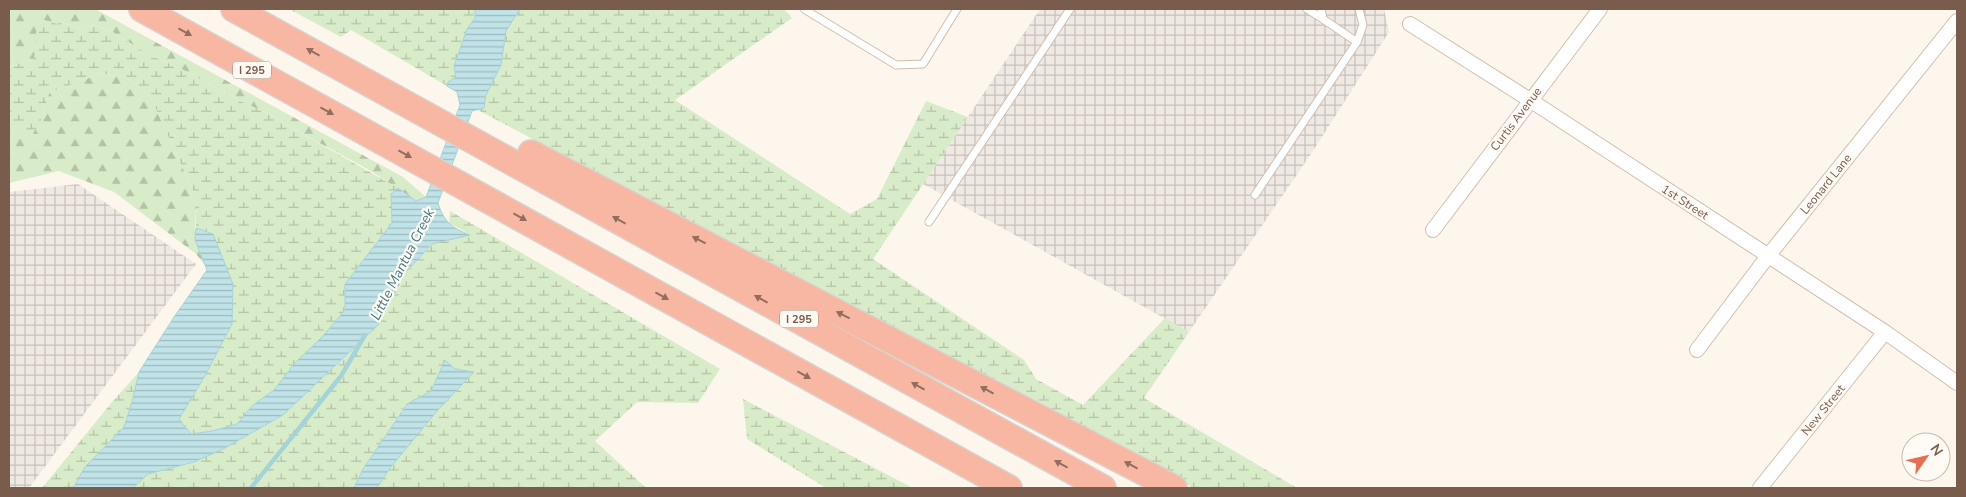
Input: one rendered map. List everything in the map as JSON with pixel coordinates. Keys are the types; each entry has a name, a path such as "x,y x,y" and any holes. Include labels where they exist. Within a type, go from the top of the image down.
{"highway":[{"name":"I 295","path":"142,9 1009,488"},
{"path":"234,9 386,92 498,145 1174,488"},
{"name":"I 295","path":"498,145 1103,488"},
{"path":"856,403 919,456 976,488"}],"street":[{"name":"Curtis Avenue","path":"1433,230 1600,9"},
{"name":"Leonard Lane","path":"1697,350 1768,256 1957,21"},
{"name":"1st Street","path":"1410,24 1530,100 1885,332 1957,383"},
{"name":"New Street","path":"1760,488 1885,332"}],"lane":[{"path":"804,9 896,66 923,64 957,9"},
{"path":"929,222 1070,9"},
{"path":"1307,9 1357,42"},
{"path":"1321,9 1323,19"},
{"path":"1255,195 1357,42 1363,25 1359,9"}],"shaded area":[{"path":"1040,9 1384,9 1389,32 1311,154 1189,332 923,184"},
{"path":"78,184 196,264 29,488 9,488 9,192"}],"green space":[{"path":"9,9 95,9 403,177 426,197 416,201 371,171 271,115 242,102 178,67 149,55 111,31 93,25 78,29 62,22 34,59 11,66 9,69"},
{"path":"289,9 475,9 475,18 467,29 454,66 456,77 448,82 447,86 351,30 341,37"},
{"path":"520,9 784,9 792,18 675,100 850,214 877,199 926,101 968,117 873,259 1024,360 1036,379 1083,405 1165,318 1189,332 1144,398 1297,488 1193,488 476,109 484,108 486,95 501,65 506,31"},
{"path":"42,19 57,24 62,22 78,29 93,25 111,31 149,55 178,67 242,102 271,115 398,188 391,194 392,223 345,284 345,310 322,337 294,364 274,390 253,405 237,424 212,431 191,434 179,419 206,374 232,324 213,234 196,228 196,197 151,98 127,78 101,73 49,93 41,121 32,135 22,134 10,120 9,69 11,66 34,59 37,25"},
{"path":"101,73 127,78 151,98 196,197 195,240 206,266 196,254 114,192 59,171 9,183 9,112 10,120 41,121 49,93"},
{"path":"450,211 720,369 698,403 637,402 595,441 646,488 377,488 390,468 437,411 474,372 455,369 431,391 406,404 363,469 354,488 133,488 148,474 194,462 225,448 283,415 378,325 405,273 432,244 469,234 449,223"},
{"path":"139,372 124,427 85,467 73,488 42,488 112,402"},
{"path":"743,399 913,488 826,488 747,439"}],"water":[{"path":"475,9 520,9 506,31 501,65 486,95 484,108 472,111 438,203 443,215 450,224 470,235 432,244 405,273 378,325 283,415 225,448 194,462 148,474 133,488 73,488 85,467 124,427 139,372 207,270 195,240 196,228 213,234 233,284 232,324 206,374 179,419 191,434 212,431 237,424 253,405 274,390 294,364 322,337 345,310 345,284 392,223 391,194 398,188 416,201 426,197 460,105 457,92 447,86 448,82 456,77 454,66 467,29 475,18"},
{"path":"445,360 455,369 474,372 437,411 390,468 377,488 354,488 363,469 407,404 431,391"}],"waterway":[{"name":"Little Mantua Creek","path":"251,488 341,376 365,335"}]}
